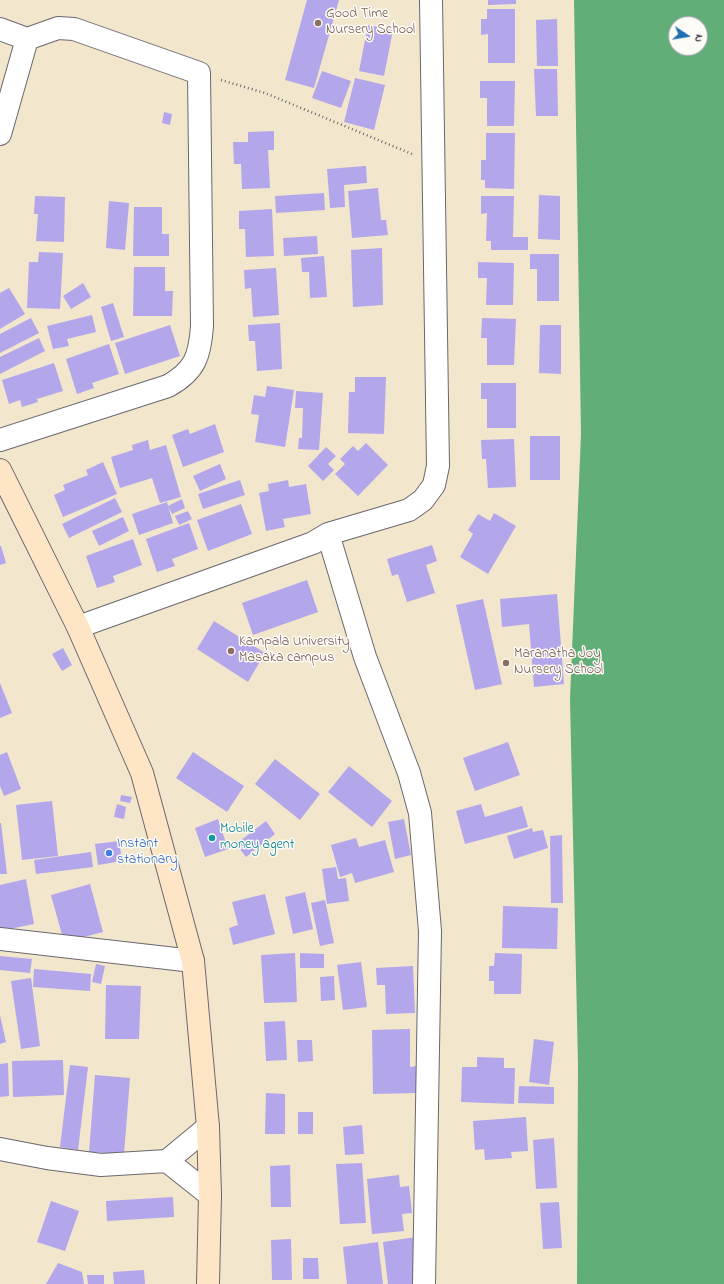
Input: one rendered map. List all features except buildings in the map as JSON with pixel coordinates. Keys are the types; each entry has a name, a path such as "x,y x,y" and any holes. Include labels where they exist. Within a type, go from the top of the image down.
{"street":[{"path":"78,627 313,543 328,534 409,510 423,500 434,485 438,466 432,162 431,0"},
{"path":"0,29 27,39 58,28 74,29 199,73 202,326 198,356 191,369 180,379 168,386 0,440"},
{"path":"0,134 27,39"},
{"path":"0,470 78,627 142,773 193,961 208,1127 210,1196 208,1284"},
{"path":"328,534 365,657 409,773 420,813 430,931 424,1284"},
{"path":"0,939 193,961"},
{"path":"0,1149 47,1158 101,1165 167,1161 208,1127"},
{"path":"167,1161 210,1196"}],"path":[{"path":"199,73 265,93 432,162"}],"green space":[{"path":"574,0 724,0 724,1284 577,1284 578,1065 570,699 581,434"}],"place":[{"name":"Good Time Nursery School","path":"318,23"},
{"name":"Kampala University Masaka campus","path":"231,651"},
{"name":"Maranatha Joy Nursery School","path":"506,663"},
{"name":"Mobile money agent","path":"212,838"},
{"name":"Instant stationary","path":"109,853"}]}
